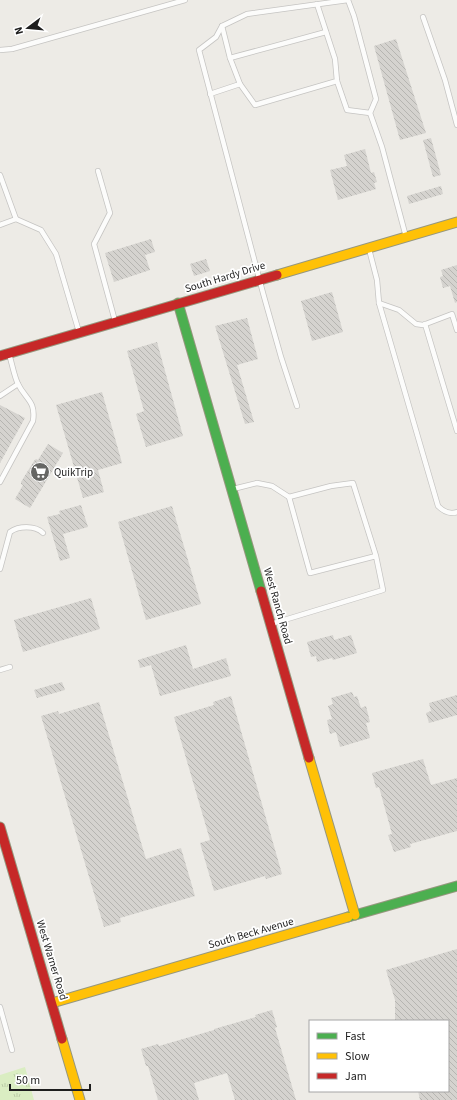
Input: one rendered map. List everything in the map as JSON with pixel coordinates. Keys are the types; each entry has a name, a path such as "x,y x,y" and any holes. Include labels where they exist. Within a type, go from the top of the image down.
{"street":[{"name":"South Hardy Drive","path":"5,355 115,321 457,222"},
{"name":"West Ranch Road","path":"178,304 355,915"},
{"name":"West Warner Road","path":"0,827 80,1100"},
{"name":"South Beck Avenue","path":"52,1003 457,886"}],"lane":[{"path":"0,50 12,49 185,0"},
{"path":"297,406 259,279 199,50 216,37 222,26 247,14 348,0 354,16 376,98 370,113 382,147 406,237"},
{"path":"318,4 335,59 337,81 347,110 370,113"},
{"path":"423,17 445,80 457,125"},
{"path":"222,26 230,58 240,84 255,105 337,81"},
{"path":"230,58 326,32"},
{"path":"210,94 240,84"},
{"path":"98,171 110,213 94,244 115,321"},
{"path":"0,175 16,219"},
{"path":"0,225 16,219 40,230 56,254 79,332"},
{"path":"368,248 377,280 379,303 438,506 444,512 453,514 457,512"},
{"path":"379,303 399,310 416,324 422,325 452,314 457,330"},
{"path":"425,324 457,431"},
{"path":"0,482 33,422 34,412 31,403 18,384 5,355"},
{"path":"0,396 18,384"},
{"path":"232,489 257,483 272,486 289,497 310,573 376,556"},
{"path":"271,624 383,590 376,556 353,483 332,486 289,497"},
{"path":"0,569 10,532 14,529 24,527 40,530 43,533"},
{"path":"0,670 10,667"},
{"path":"0,1007 12,1050"},
{"path":"0,1030 6,1028"}],"green space":[{"path":"25,1067 34,1100 0,1100 0,1075"}],"building":[{"path":"396,39 426,133 400,140 374,46"},
{"path":"431,138 441,175 433,177 423,140"},
{"path":"365,149 371,173 374,172 377,182 374,183 376,189 338,200 330,170 347,166 344,155"},
{"path":"441,186 443,194 409,204 407,196"},
{"path":"151,239 155,252 145,255 150,270 114,282 105,253"},
{"path":"206,259 210,271 194,276 190,264"},
{"path":"457,265 457,302 455,303 450,286 443,288 440,277 443,276 441,270"},
{"path":"332,292 343,332 312,341 301,301"},
{"path":"247,318 258,359 237,365 254,422 245,424 215,326"},
{"path":"157,342 183,436 146,447 136,414 144,411 127,351"},
{"path":"102,392 122,463 98,470 104,492 83,498 56,405"},
{"path":"0,405 25,418 0,463"},
{"name":"QuikTrip","path":"48,444 63,453 30,508 15,499 23,485 21,482 34,461 36,459 38,460"},
{"path":"81,505 88,527 63,534 70,558 60,561 47,517 60,514 59,511"},
{"path":"172,506 201,604 146,620 118,522"},
{"path":"91,598 100,629 23,652 14,620"},
{"path":"333,635 334,640 351,635 357,653 333,660 332,658 317,662 316,656 311,657 307,642"},
{"path":"186,645 193,669 226,658 231,676 160,696 151,665 140,668 138,660"},
{"path":"62,682 65,690 37,698 34,690"},
{"path":"352,692 354,697 357,696 361,708 366,706 370,722 366,723 370,738 340,747 336,732 330,734 327,720 332,719 328,706 333,704 331,698"},
{"path":"457,695 457,715 429,723 426,713 431,711 429,703"},
{"path":"231,696 282,874 266,879 265,876 214,891 200,843 210,840 174,717 214,705 213,702"},
{"path":"99,702 146,859 181,848 195,896 120,918 121,922 104,927 41,716 58,711 59,714"},
{"path":"423,759 431,785 457,778 457,831 410,844 411,847 394,852 388,835 392,834 379,787 376,788 372,773"},
{"path":"457,949 457,1100 420,1100 418,1092 449,1092 449,1020 395,1020 395,1000 386,970"},
{"path":"272,1010 277,1027 275,1028 296,1100 235,1100 227,1073 194,1083 199,1100 158,1100 148,1066 146,1066 141,1049 158,1044 159,1046 214,1030 256,1017 255,1015"}],"traffic: fast":[{"path":"178,303 261,591"},
{"path":"348,917 457,886"}],"traffic: slow":[{"path":"277,275 457,222"},
{"path":"309,758 355,915"},
{"path":"52,1003 348,917"},
{"path":"62,1039 80,1100"}],"traffic: jam":[{"path":"0,356 277,275"},
{"path":"261,591 309,758"},
{"path":"0,827 62,1039"}],"place":[{"name":"QuikTrip","path":"40,472"}]}
